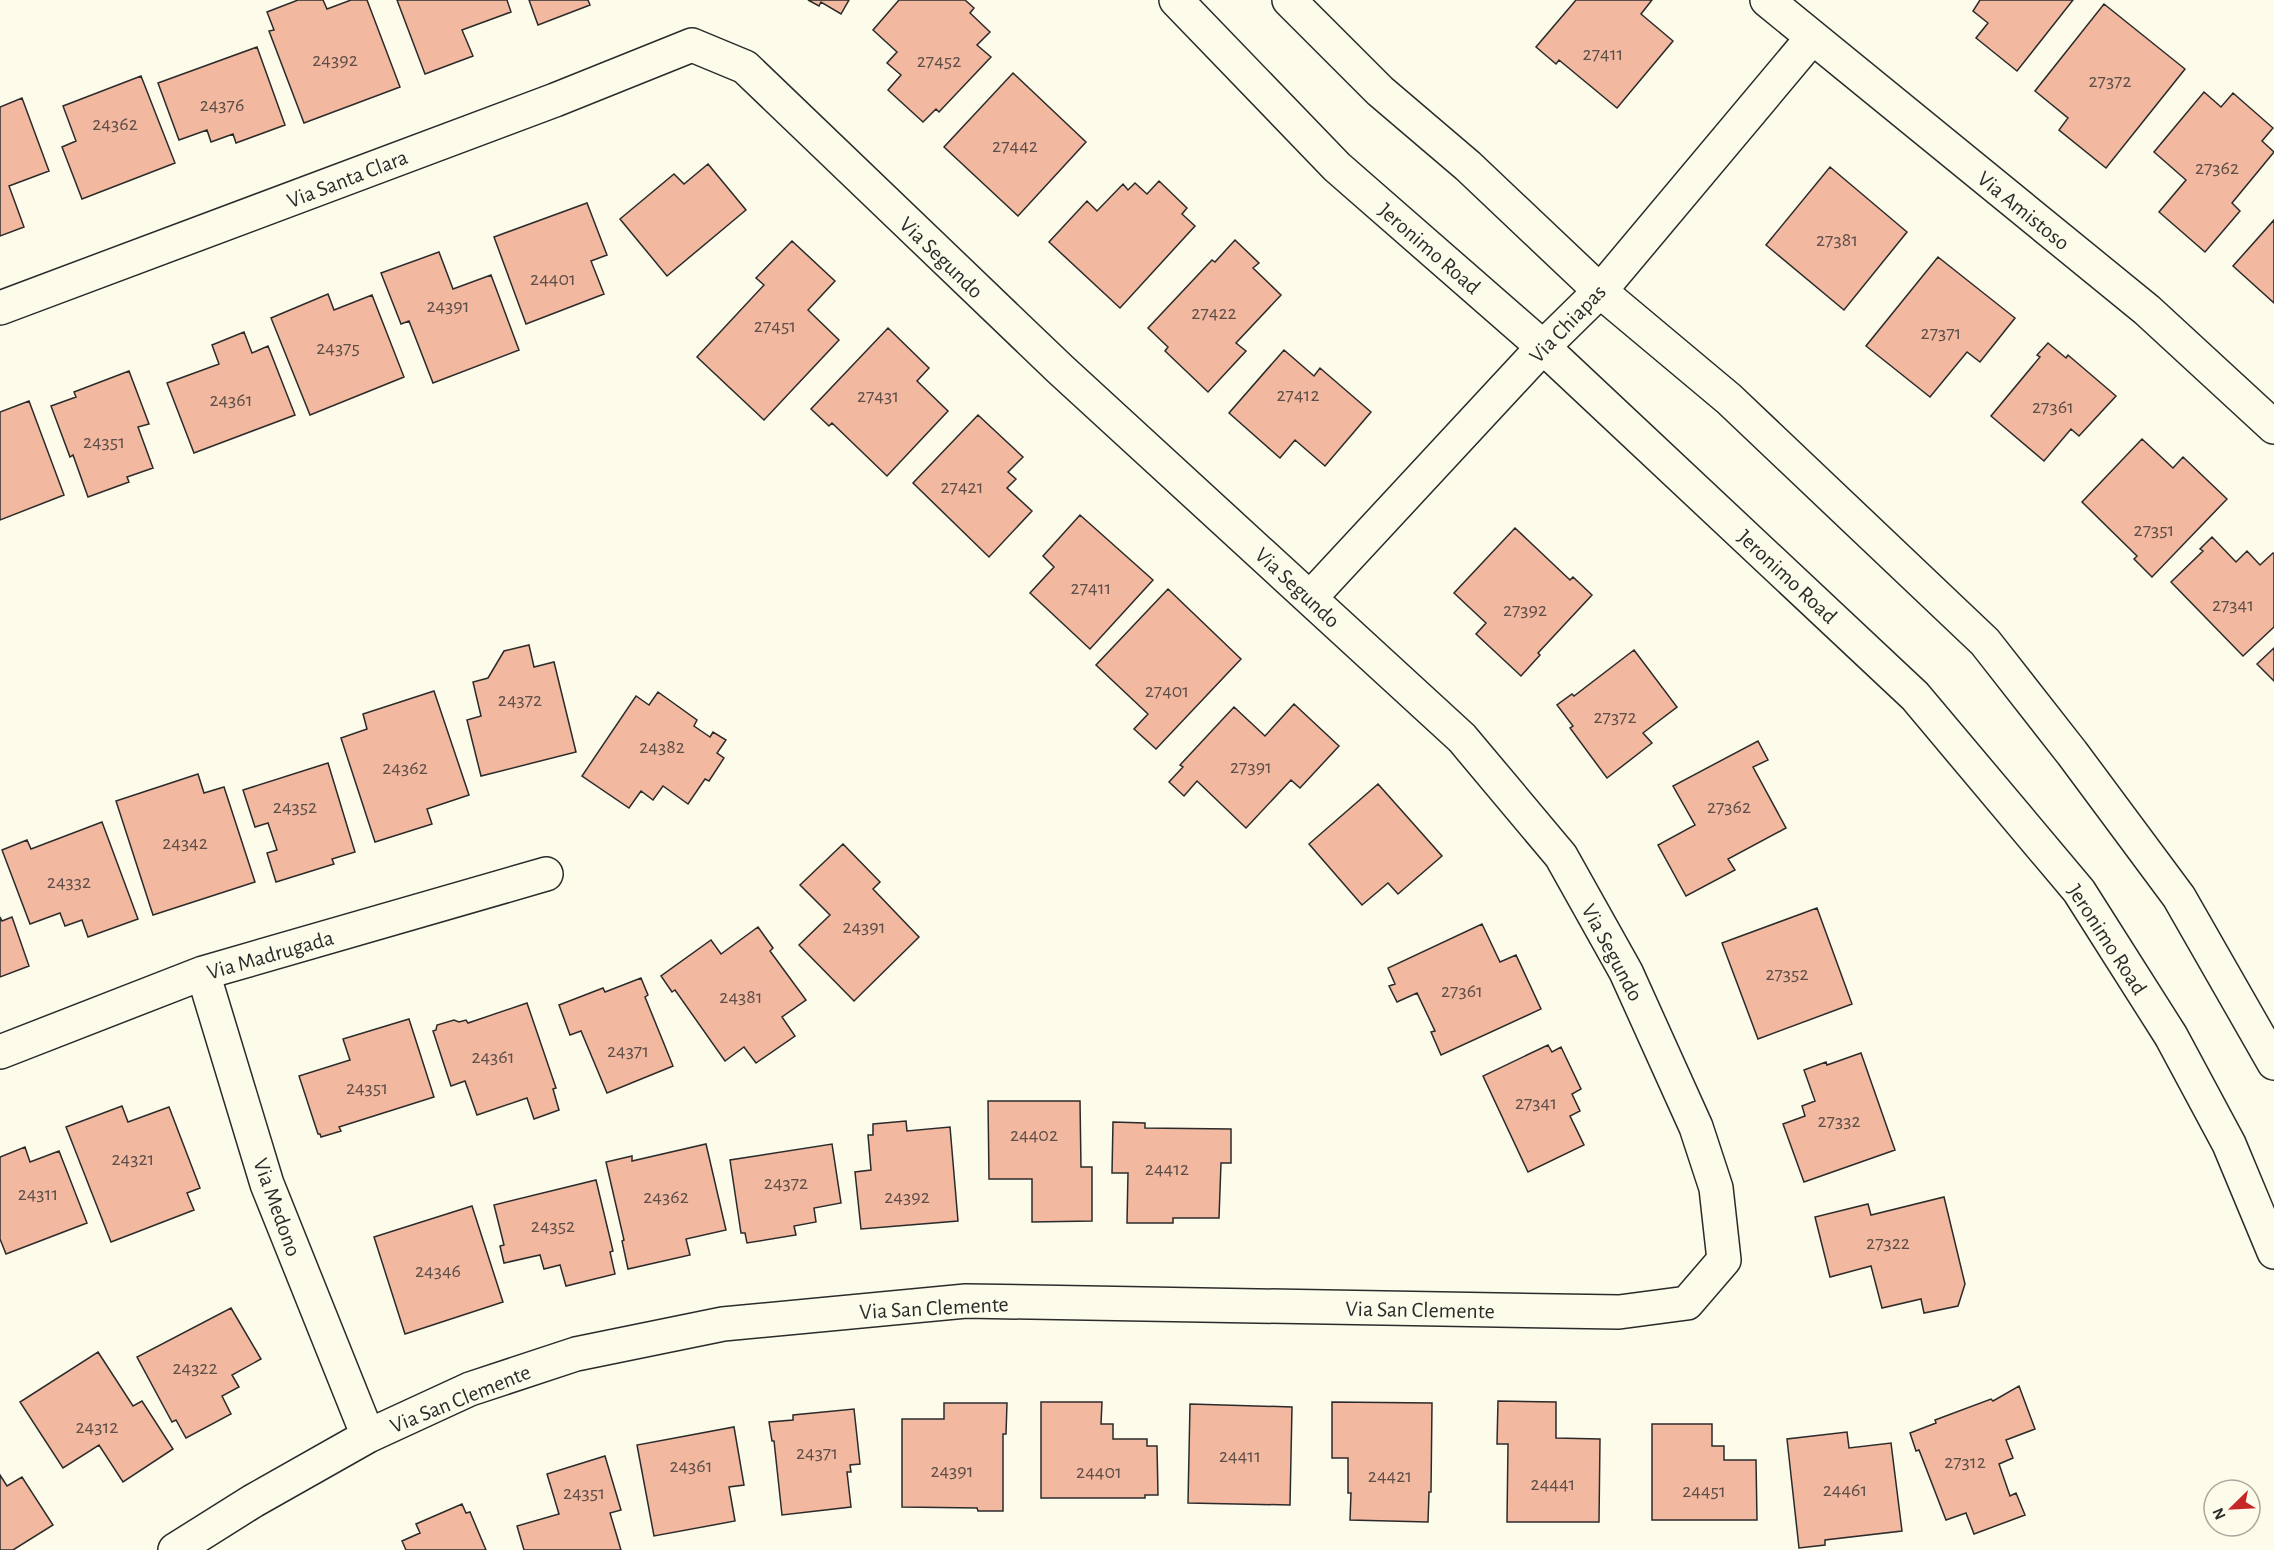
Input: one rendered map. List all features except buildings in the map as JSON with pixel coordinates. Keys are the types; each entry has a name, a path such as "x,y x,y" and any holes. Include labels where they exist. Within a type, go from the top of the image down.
{"street":[{"name":"Jeronimo Road","path":"1176,0 1337,167 1544,347 1915,696 2079,891 2171,1036 2229,1144 2274,1251"},
{"path":"1289,0 1380,91 1468,166 1600,291 1729,399 1985,642 2180,897 2274,1063"},
{"name":"Via Amistoso","path":"1767,0 2147,310 2274,427"},
{"name":"Via Chiapas","path":"1310,598 1544,347 1600,291 1812,38"},
{"name":"Via Santa Clara","path":"0,308 555,100 692,45"},
{"name":"Via Segundo","path":"692,45 746,68 1060,369 1462,738 1561,856 1626,972 1696,1127 1716,1188 1724,1260"},
{"name":"Via Madrugada","path":"0,1052 203,973 546,874"},
{"name":"Via Medono","path":"203,973 267,1184 368,1436"},
{"name":"Via San Clemente","path":"175,1550 253,1501 368,1436 470,1389 576,1354 723,1324 966,1301 1619,1312 1687,1303 1724,1260"}]}
